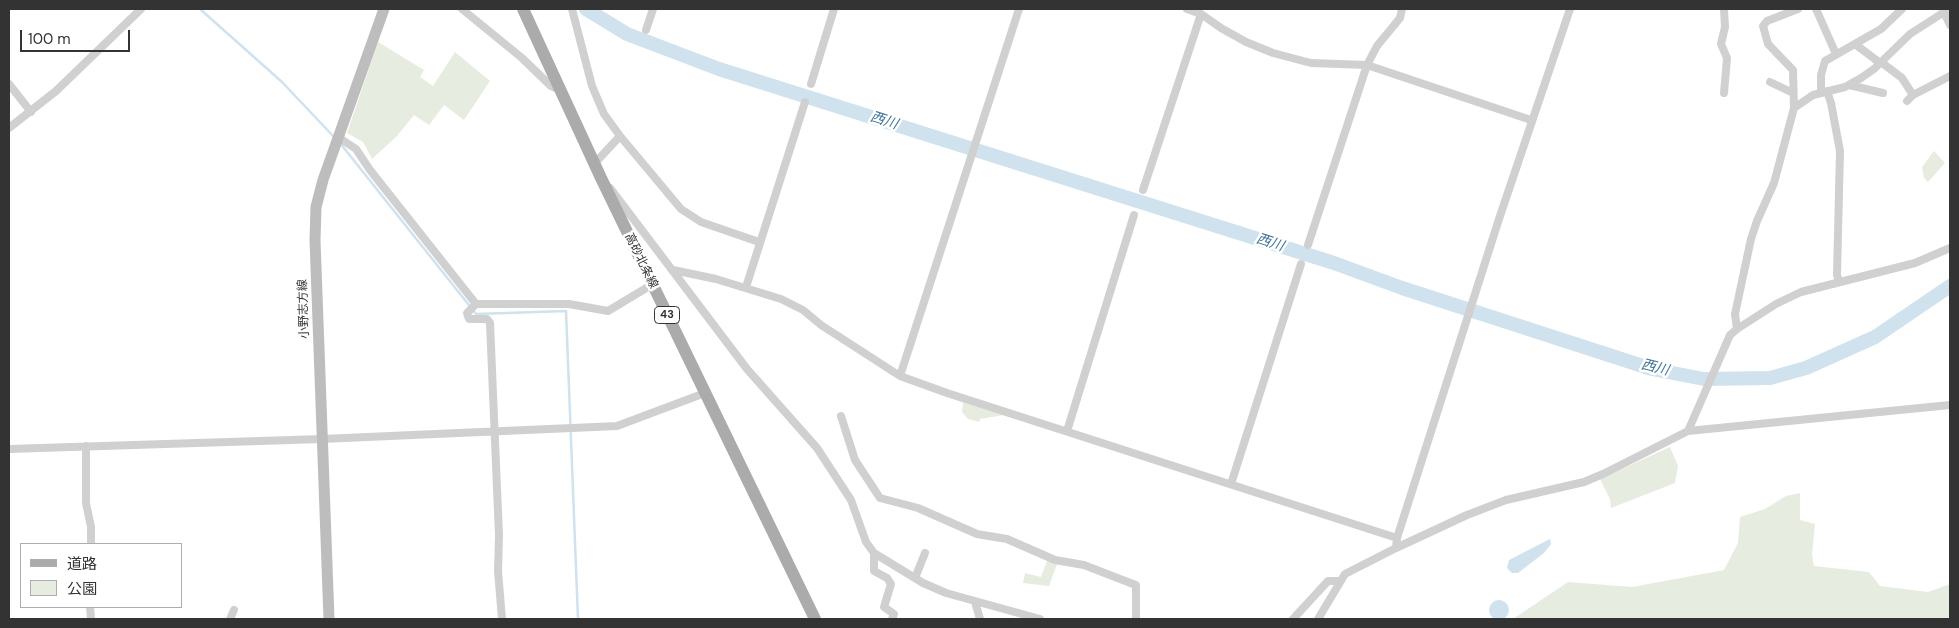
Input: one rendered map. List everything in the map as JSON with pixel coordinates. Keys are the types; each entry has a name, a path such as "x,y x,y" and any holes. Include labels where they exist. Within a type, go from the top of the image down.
{"main road":[{"name":"小野志方線","path":"329,619 315,226 319,191 384,9"},
{"name":"高砂北条線","path":"523,9 601,178 815,619"}],"street":[{"path":"9,128 31,112 141,9"},
{"path":"462,9 522,58 552,86 556,88 560,86"},
{"path":"572,9 592,86 604,114 620,136 681,209 701,222 760,242"},
{"path":"646,30 653,9"},
{"path":"811,84 834,9"},
{"path":"900,376 1019,9"},
{"path":"1188,9 1201,14 1246,42 1273,53 1311,63 1366,65 1531,120"},
{"path":"1308,245 1366,65 1377,46 1400,18 1402,9"},
{"path":"1396,548 1397,538 1531,120 1570,9"},
{"path":"1724,9 1725,27 1721,44 1727,58 1724,93"},
{"path":"1737,328 1735,314 1751,239 1757,220 1774,183 1794,108 1794,70 1768,44 1763,26 1767,21 1798,9"},
{"path":"1816,9 1836,54"},
{"path":"1838,281 1840,151 1832,103 1824,91 1821,75 1825,61 1881,29 1902,9"},
{"path":"1794,108 1824,91 1849,85 1880,62 1910,34 1945,10 1950,25"},
{"path":"1143,190 1201,14"},
{"path":"1854,44 1902,78 1913,95"},
{"path":"1907,101 1913,95 1950,76"},
{"path":"1770,82 1793,93"},
{"path":"9,84 31,112"},
{"path":"1849,85 1883,93"},
{"path":"746,287 805,102"},
{"path":"595,162 620,136"},
{"path":"336,141 356,149 370,170 476,304"},
{"path":"601,178 622,201 747,370 817,448 851,500 866,542 874,553 914,578 946,593 1040,619"},
{"path":"1068,431 1134,215"},
{"path":"1688,431 1730,335 1737,328 1787,298 1838,281 1915,263 1950,248"},
{"path":"1231,484 1301,264"},
{"path":"673,270 746,287 803,310 821,325 900,376 1397,538"},
{"path":"502,619 498,570 499,535 490,323 487,319 468,319 467,313 476,304 569,304 608,311 653,284"},
{"path":"9,449 322,439 617,426 705,393"},
{"path":"1318,619 1340,581 1355,567 1467,515 1506,500 1584,482 1688,431 1950,405"},
{"path":"840,416 856,460 880,498 918,508 977,534 1007,539 1055,560 1084,565 1133,584 1136,586 1136,619"},
{"path":"86,446 86,503 91,527 91,543"},
{"path":"914,578 925,552"},
{"path":"874,553 874,571 887,578 891,584 884,607 894,614 892,619"},
{"path":"1295,619 1328,581 1340,581"},
{"path":"975,602 980,619"},
{"path":"230,619 234,610"}],"green space":[{"path":"378,42 424,70 420,77 433,86 455,52 490,81 464,120 444,105 429,125 414,115 397,136 372,159 363,142 347,133"},
{"path":"1934,151 1945,163 1928,182 1924,178 1922,167"},
{"path":"963,402 1004,415 980,419 979,422 968,419 962,412"},
{"path":"1670,447 1678,466 1675,483 1611,508 1610,499 1600,479"},
{"path":"1800,493 1800,520 1815,524 1812,554 1814,566 1869,572 1880,586 1928,592 1950,584 1950,619 1513,619 1568,582 1632,587 1724,570 1738,543 1740,517 1765,509 1786,496"},
{"path":"1047,561 1057,564 1049,586 1023,583 1025,573 1041,577"}],"water":[{"path":"1550,539 1551,544 1544,553 1518,573 1512,573 1507,568 1509,560"},
{"path":"1499,600 1506,603 1509,610 1506,617 1499,620 1492,617 1489,610 1492,603"}],"waterway":[{"path":"200,9 282,82 334,137"},
{"name":"西川","path":"586,9 627,34 719,69 1334,263 1402,288 1652,369 1704,379 1770,378 1806,368 1875,337 1950,286"},
{"path":"340,143 476,314 566,311 578,619"}]}
